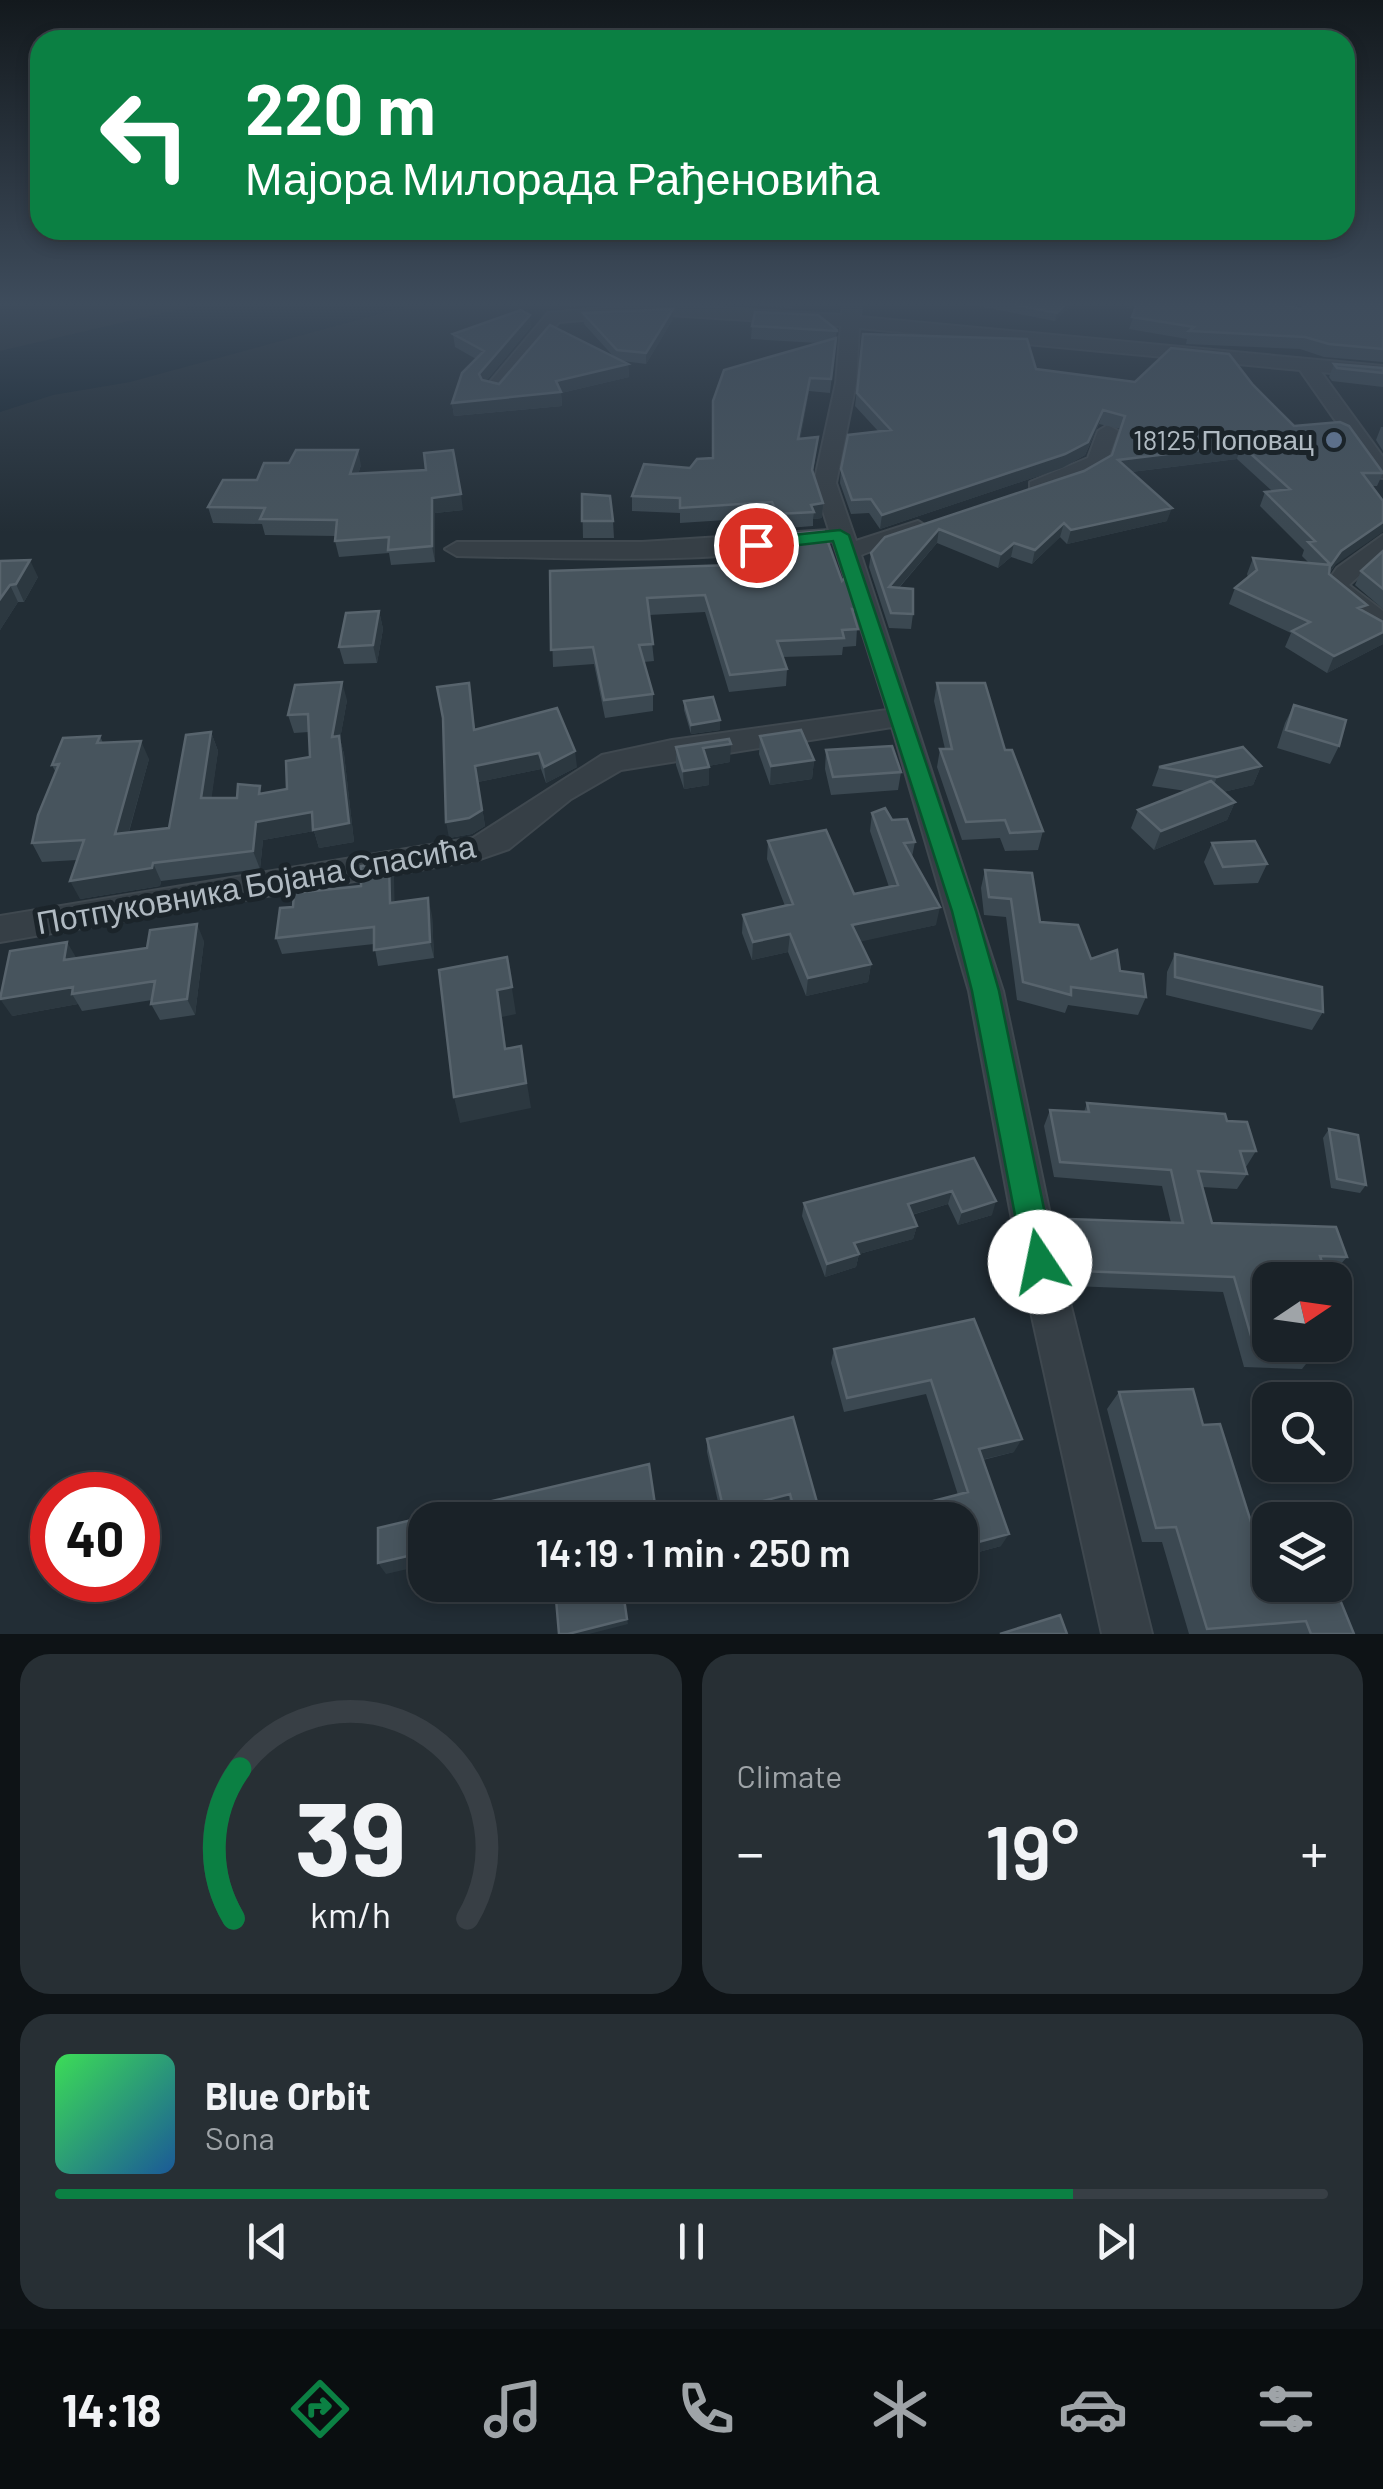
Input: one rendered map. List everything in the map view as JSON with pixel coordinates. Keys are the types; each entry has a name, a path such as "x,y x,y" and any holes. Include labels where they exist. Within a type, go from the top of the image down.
{"street":[{"path":"494,389 501,380"},
{"path":"846,380 824,483 903,717 986,991 1040,1262 1127,1634"},
{"path":"1318,380 1383,472"},
{"path":"1021,494 1097,462 1108,432"},
{"path":"456,549 596,552 842,543 936,523"},
{"path":"1383,542 1336,586 1383,623"},
{"name":"Потпуковника Бојана Спасића","path":"0,928 476,850 498,841 561,792 612,762 656,751 903,717"}],"water":[{"path":"0,380 136,380 53,395 0,412"}],"building":[{"path":"460,380 499,384 502,380 559,380 556,381 561,392 452,403"},
{"path":"720,380 810,380 798,439 818,437 812,470 823,503 811,505 814,512 777,514 772,502 680,508 680,498 632,496 644,464 690,468 697,459 713,458 713,401"},
{"path":"858,380 1249,380 1294,426 1340,422 1349,426 1383,473 1362,473 1383,501 1383,522 1341,551 1331,565 1308,542 1315,541 1265,492 1290,489 1241,445 1118,460 1172,508 1071,530 1064,523 1035,550 1014,543 1001,554 939,529 889,587 913,589 913,614 891,613 871,553 885,537 1084,471 1112,455 1125,416 1103,410 1088,442 1065,454 882,515 871,499 852,500 841,469 848,435 891,430 857,393"},
{"path":"296,450 358,450 350,474 426,470 424,453 453,450 461,494 432,498 432,546 388,550 389,537 335,541 337,520 260,519 265,508 208,507 223,480 257,480 264,463 289,463"},
{"path":"582,494 610,496 613,521 582,521"},
{"path":"824,531 842,581 847,576 858,610 852,609 858,629 842,630 844,638 777,641 787,669 730,675 705,595 647,598 653,644 639,645 653,694 604,700 593,647 551,650 550,571 763,564 762,550 793,547 787,534"},
{"path":"1383,551 1383,589 1361,571"},
{"path":"1253,558 1330,565 1329,574 1367,605 1358,608 1383,622 1383,632 1334,656 1292,631 1310,622 1235,588 1257,570"},
{"path":"30,560 16,584 10,585 0,599 0,561"},
{"path":"379,611 373,645 339,647 346,613"},
{"path":"342,682 332,737 339,736 349,823 313,830 312,812 256,822 253,851 153,863 152,868 70,881 84,840 32,843 38,815 59,764 52,765 63,738 100,736 97,743 141,741 115,834 169,828 186,735 211,732 201,798 237,798 238,784 260,786 259,794 287,789 286,761 310,757 308,714 288,715 295,685"},
{"path":"469,683 474,730 557,708 575,751 544,767 539,753 475,766 482,810 469,818 446,822 443,718 437,687"},
{"path":"937,683 985,683 1005,750 1012,750 1043,831 1010,833 1005,820 966,822 940,749 952,749"},
{"path":"713,697 720,720 691,725 684,701"},
{"path":"1294,705 1346,720 1339,746 1286,730"},
{"path":"801,730 814,760 771,766 760,736"},
{"path":"729,739 731,744 703,748 709,767 683,771 676,747"},
{"path":"892,746 901,772 833,777 826,750"},
{"path":"1243,747 1261,766 1217,777 1159,767"},
{"path":"1211,781 1235,802 1161,831 1138,810"},
{"path":"885,808 892,820 907,819 915,842 904,843 940,907 852,925 871,964 808,978 790,934 753,942 743,915 793,904 768,841 826,830 854,894 898,885 872,813"},
{"path":"1255,841 1267,864 1223,867 1212,843"},
{"path":"389,862 390,903 428,898 430,942 374,950 374,927 276,938 280,908 293,907 294,893 361,886 361,866"},
{"path":"985,870 1032,873 1040,922 1078,925 1091,959 1117,950 1120,971 1143,974 1146,997 1071,987 1071,995 1023,982 1011,899 989,897"},
{"path":"197,924 187,999 151,1004 155,981 72,994 73,987 0,999 10,951 67,942 64,960 147,948 150,930"},
{"path":"1175,954 1322,987 1323,1012 1175,977"},
{"path":"507,957 512,987 497,990 505,1049 521,1046 526,1083 454,1097 439,970"},
{"path":"1087,1103 1225,1114 1227,1121 1247,1122 1256,1151 1240,1151 1247,1174 1198,1171 1212,1223 1336,1227 1347,1257 1320,1256 1322,1262 1252,1262 1252,1339 1234,1277 1080,1271 1070,1219 1183,1223 1171,1170 1060,1162 1050,1110 1089,1112"},
{"path":"1329,1129 1358,1135 1366,1185 1337,1179"},
{"path":"974,1158 996,1201 962,1212 952,1191 908,1204 917,1226 854,1243 859,1254 827,1264 804,1203"},
{"path":"974,1319 1022,1439 979,1449 1009,1534 978,1542 978,1502 929,1502 968,1492 931,1380 847,1398 834,1349"},
{"path":"1193,1389 1203,1425 1220,1424 1252,1525 1252,1602 1341,1602 1354,1634 1311,1634 1306,1621 1207,1629 1176,1527 1156,1528 1119,1392"},
{"path":"793,1417 817,1502 792,1502 790,1494 759,1502 722,1502 707,1439"},
{"path":"649,1464 655,1502 488,1502"},
{"path":"408,1521 408,1556 378,1563 378,1528"},
{"path":"556,1602 624,1602 627,1619 559,1634"},
{"path":"1060,1615 1067,1634 1000,1634"}],"place":[{"name":"18125 Поповац","path":"1334,440"}],"route":[{"path":"756,545 840,535 964,911 986,991 1040,1262"}]}
